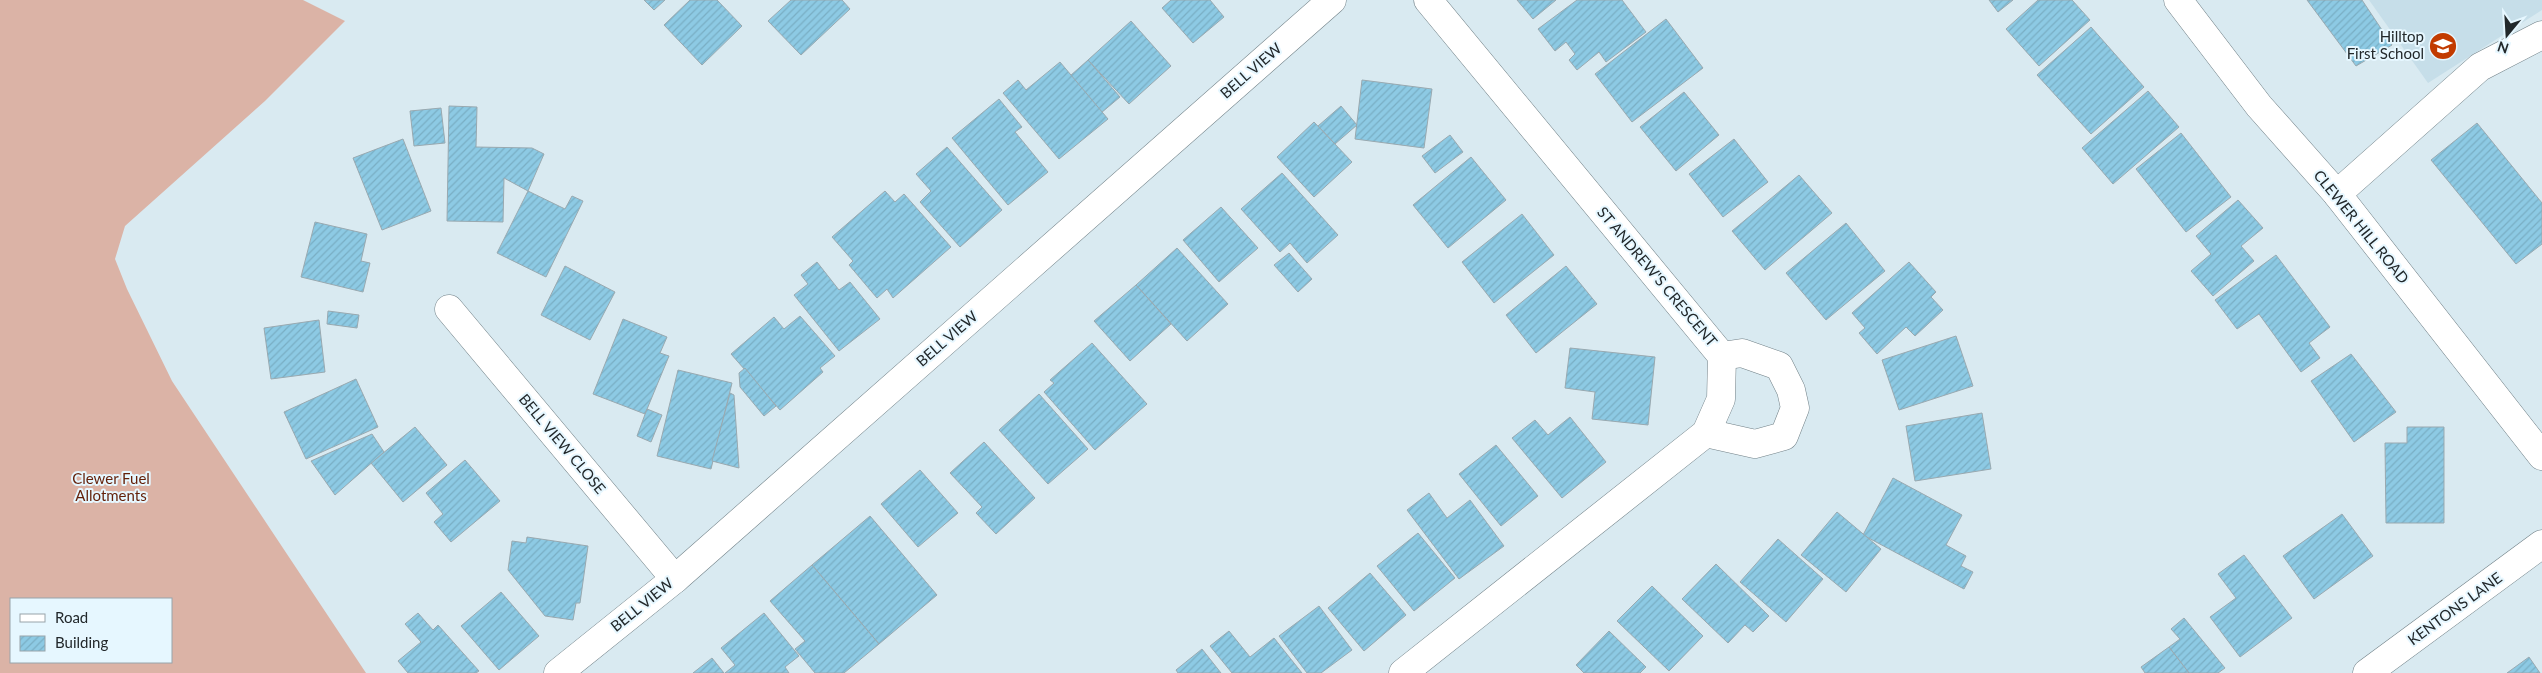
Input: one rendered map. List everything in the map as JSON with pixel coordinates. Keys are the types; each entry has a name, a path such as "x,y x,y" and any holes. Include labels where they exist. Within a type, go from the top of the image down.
{"street":[{"name":"BELL VIEW","path":"558,673 675,579 1332,0"},
{"name":"ST ANDREW'S CRESCENT","path":"1402,673 1706,433 1721,399 1722,356 1428,0"},
{"name":"CLEWER HILL ROAD","path":"2178,0 2259,106 2336,194 2542,456"},
{"path":"2336,194 2480,67 2542,35"},
{"name":"BELL VIEW CLOSE","path":"449,309 675,579"},
{"path":"1706,433 1755,444 1784,436 1795,408 1791,390 1779,366 1742,353 1722,356"},
{"name":"KENTONS LANE","path":"2367,673 2542,544"}],"shaded area":[{"name":"Hilltop First School","path":"2369,0 2542,0 2542,10 2428,83"}],"green space":[{"name":"Clewer Fuel Allotments","path":"0,0 303,0 345,21 265,101 125,226 115,259 127,289 172,381 366,673 0,673"}],"building":[{"path":"644,0 665,0 654,10"},
{"path":"690,0 717,0 742,26 702,65 664,25"},
{"path":"791,0 842,0 850,9 801,55 768,21"},
{"path":"1171,0 1210,0 1224,17 1193,43 1162,8"},
{"path":"1517,0 1556,0 1533,19"},
{"path":"1577,0 1622,0 1646,32 1606,62 1599,52 1577,70 1569,60 1575,54 1566,42 1555,51 1538,29"},
{"path":"1989,0 2013,0 1998,12"},
{"path":"2038,0 2072,0 2090,20 2039,66 2006,29"},
{"path":"2307,0 2362,0 2392,45 2356,66"},
{"path":"1666,19 1703,68 1632,122 1595,74"},
{"path":"1131,21 1171,66 1129,104 1088,60"},
{"path":"2091,27 2144,87 2091,134 2037,75"},
{"path":"1088,60 1120,97 1101,113 1070,76"},
{"path":"1060,62 1108,119 1059,159 1003,93 1018,80 1026,90"},
{"path":"1362,80 1432,89 1424,148 1355,139"},
{"path":"2148,91 2179,127 2113,184 2082,148"},
{"path":"1684,92 1719,135 1676,171 1640,127"},
{"path":"999,99 1022,127 1015,132 1048,172 1008,205 952,138"},
{"path":"449,106 477,107 476,147 532,148 544,154 528,191 504,178 503,222 447,221"},
{"path":"1341,106 1357,125 1335,144 1318,126"},
{"path":"441,108 445,143 414,146 410,111"},
{"path":"1314,122 1352,162 1314,197 1277,157"},
{"path":"2477,123 2542,203 2542,244 2516,264 2431,160"},
{"path":"2181,133 2231,197 2186,232 2136,169"},
{"path":"1450,135 1463,152 1435,173 1422,156"},
{"path":"403,139 431,211 382,230 353,158"},
{"path":"1734,139 1768,182 1723,217 1689,174"},
{"path":"947,147 1002,210 960,247 920,202 931,191 916,174"},
{"path":"1471,157 1506,200 1448,248 1413,205"},
{"path":"1282,173 1338,235 1307,263 1290,243 1280,252 1241,209"},
{"path":"1799,175 1832,213 1765,270 1732,231"},
{"path":"528,191 565,209 572,196 583,201 546,277 497,253"},
{"path":"885,191 895,202 904,194 951,247 893,298 887,289 877,298 849,265 853,261 832,237"},
{"path":"2238,200 2263,228 2241,246 2254,261 2213,296 2191,271 2211,254 2196,236"},
{"path":"1221,207 1258,248 1219,282 1183,240"},
{"path":"1522,214 1554,255 1494,303 1462,262"},
{"path":"315,222 367,234 361,261 370,263 363,292 301,277"},
{"path":"1846,223 1885,271 1826,320 1786,273"},
{"path":"1177,248 1228,304 1187,341 1136,285"},
{"path":"1289,253 1312,279 1298,292 1274,265"},
{"path":"2276,255 2330,327 2309,343 2320,358 2301,372 2259,314 2237,329 2215,300"},
{"path":"817,262 839,290 850,282 880,319 839,351 794,295 808,284 801,275"},
{"path":"1909,262 1936,292 1931,297 1943,310 1915,336 1906,327 1877,354 1859,333 1865,328 1852,313"},
{"path":"565,266 615,292 590,340 541,315"},
{"path":"1566,266 1597,304 1536,353 1506,315"},
{"path":"1136,285 1171,324 1130,361 1094,321"},
{"path":"328,311 359,315 357,328 327,324"},
{"path":"800,316 835,356 820,368 823,372 780,410 731,354 774,317 784,329"},
{"path":"623,319 667,337 660,353 669,356 645,414 593,394"},
{"path":"319,320 325,372 271,379 264,328"},
{"path":"1956,336 1973,386 1899,410 1882,360"},
{"path":"1092,343 1147,404 1095,450 1044,392 1054,383 1050,380"},
{"path":"1570,348 1655,357 1648,425 1592,419 1595,392 1565,388"},
{"path":"2351,354 2396,412 2354,442 2311,381"},
{"path":"745,368 776,406 764,416 740,387 739,373"},
{"path":"678,370 732,383 711,469 657,456"},
{"path":"356,379 378,427 306,459 284,412"},
{"path":"730,393 734,395 739,468 712,461"},
{"path":"1039,394 1088,449 1048,484 999,430"},
{"path":"647,409 662,415 651,442 637,436"},
{"path":"1982,413 1991,469 1915,481 1906,426"},
{"path":"1570,417 1606,462 1562,498 1512,438 1535,420 1548,435"},
{"path":"415,427 447,465 403,502 371,463"},
{"path":"2407,427 2444,427 2444,523 2386,523 2385,443 2407,443"},
{"path":"372,434 384,452 335,495 311,461"},
{"path":"984,442 1035,498 996,534 976,513 982,507 950,473"},
{"path":"1496,445 1538,496 1501,526 1459,474"},
{"path":"465,460 500,501 451,542 434,522 443,514 426,493"},
{"path":"920,470 958,513 918,547 881,504"},
{"path":"1893,478 1962,515 1946,545 1966,556 1961,566 1973,572 1964,589 1863,535"},
{"path":"1429,493 1447,518 1470,500 1504,546 1459,579 1407,510"},
{"path":"1837,512 1881,549 1846,592 1801,555"},
{"path":"2342,514 2373,556 2314,599 2283,556"},
{"path":"870,516 937,595 879,644 812,565"},
{"path":"1418,533 1455,578 1414,611 1377,566"},
{"path":"527,537 588,546 580,603 576,603 573,620 545,616 508,570 512,541 526,543"},
{"path":"1778,539 1823,579 1786,622 1740,582"},
{"path":"2244,555 2292,618 2240,657 2210,617 2236,598 2218,574"},
{"path":"1716,564 1769,616 1753,632 1745,625 1728,643 1682,599"},
{"path":"812,565 879,644 844,673 815,673 795,649 805,641 770,601"},
{"path":"1370,573 1406,615 1364,651 1328,608"},
{"path":"1652,586 1703,636 1669,671 1617,621"},
{"path":"501,592 539,636 499,670 461,626"},
{"path":"1319,606 1352,650 1321,673 1307,673 1279,636"},
{"path":"418,613 433,630 438,625 479,671 476,673 408,673 398,661 421,642 405,624"},
{"path":"764,613 799,656 785,667 789,673 725,673 735,665 721,648"},
{"path":"2184,618 2225,668 2218,673 2189,673 2169,647 2180,639 2171,629"},
{"path":"1229,631 1250,657 1274,638 1302,673 1232,673 1210,646"},
{"path":"1609,631 1646,667 1640,673 1584,673 1576,665"},
{"path":"2169,647 2189,673 2145,673 2141,667"},
{"path":"1202,649 1221,673 1178,673 1176,670"},
{"path":"2529,657 2540,673 2507,673"},
{"path":"712,658 724,673 693,673"}],"place":[{"name":"Hilltop First School","path":"2443,46"}]}
